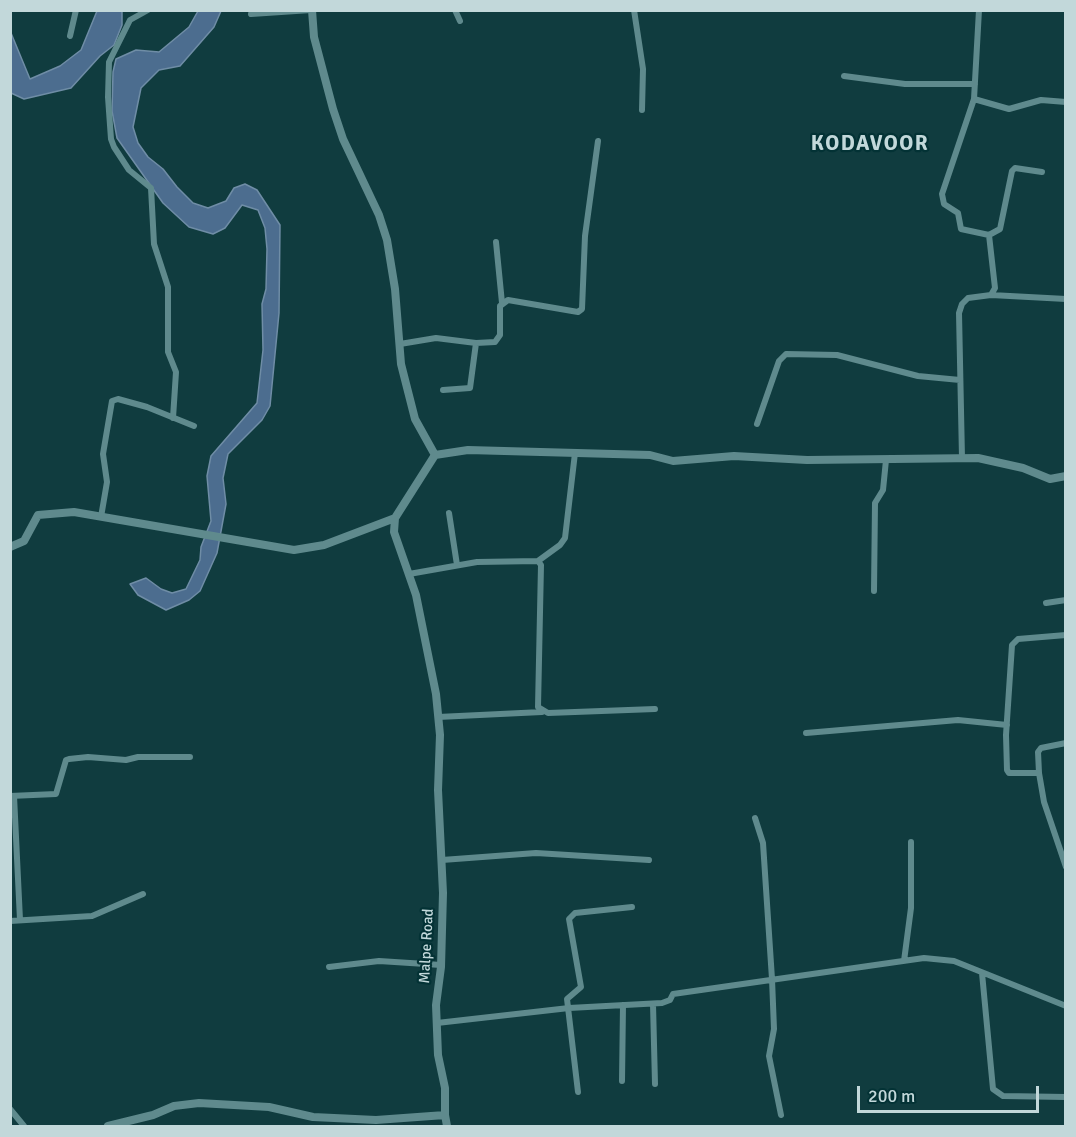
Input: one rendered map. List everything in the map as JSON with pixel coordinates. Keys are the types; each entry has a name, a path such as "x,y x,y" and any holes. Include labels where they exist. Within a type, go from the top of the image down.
{"street":[{"path":"70,36 76,10"},
{"path":"148,10 130,20 109,62 109,107 114,147 129,170 151,189 154,244 168,287 168,352 176,372 173,418"},
{"path":"251,14 311,10 314,37 343,140 379,215 387,240 401,364 415,419 435,455"},
{"path":"455,10 460,21"},
{"path":"634,10 643,69 642,110"},
{"path":"979,10 974,99 942,194 944,204 958,213 962,229 989,235 1000,229 1012,171 1015,168 1042,172"},
{"path":"844,76 905,84 975,84"},
{"path":"974,99 1009,109 1041,100 1065,102"},
{"path":"502,303 508,300 578,312 582,309 585,236 598,141"},
{"path":"989,235 995,288 991,295"},
{"path":"399,344 436,338 476,343 490,343 498,339 502,303 496,242"},
{"path":"962,459 959,313 962,304 968,298 991,295 1065,299"},
{"path":"443,390 470,388 476,343"},
{"path":"757,424 779,361 786,354 837,355 918,376 960,380"},
{"path":"101,517 107,482 103,454 112,401 118,399 147,407 194,426"},
{"path":"10,547 24,541 38,515 74,513 294,550 324,545 395,518 435,455 468,450 650,455 674,461 734,456 886,460 978,458 1023,468 1050,479 1065,476"},
{"path":"409,574 457,565 538,561 560,545 565,538 574,453"},
{"path":"874,591 874,503 883,490 886,460"},
{"path":"450,513 457,565"},
{"name":"Malpe Road","path":"395,518 394,532 409,574 434,684 438,717 442,860 441,965 437,1023 438,1055 446,1088 447,1126"},
{"path":"538,561 541,565 538,707 542,712"},
{"path":"1046,603 1065,600"},
{"path":"1040,772 1013,775 1007,770 1006,725 1012,645 1018,639 1065,635"},
{"path":"438,717 655,709"},
{"path":"806,733 958,720 1006,725"},
{"path":"1065,743 1041,748 1038,752 1044,802 1065,867"},
{"path":"20,920 12,796 56,794 66,760 69,759 88,757 126,760 190,757"},
{"path":"755,818 763,843 772,979 774,1029 769,1056 781,1115"},
{"path":"903,961 911,908 911,842"},
{"path":"442,860 536,853 649,860"},
{"path":"10,921 98,915 143,894"},
{"path":"578,1092 568,996 581,987 569,919 575,913 633,907"},
{"path":"437,1023 569,1008 653,1004 670,1000 673,994 924,958 954,961 1065,1006"},
{"path":"329,967 379,961 441,965"},
{"path":"982,973 993,1089 1003,1096 1065,1097"},
{"path":"653,1004 655,1084"},
{"path":"622,1081 623,1005"},
{"path":"108,1126 153,1115 174,1106 199,1103 269,1107 322,1117 376,1120 445,1115"},
{"path":"10,1109 24,1126"}],"water":[{"path":"97,11 122,11 122,25 114,45 100,56 71,88 24,99 11,93 11,33 30,79 60,66 81,50"},
{"path":"198,11 221,11 214,27 180,66 159,70 141,88 133,127 138,143 148,157 163,169 193,203 208,208 226,201 234,188 245,184 257,190 280,225 279,313 270,406 262,420 228,454 223,478 226,504 217,553 200,591 189,600 166,610 138,595 130,584 146,578 161,589 172,593 186,589 200,560 201,547 211,521 207,476 211,456 257,403 263,350 262,304 266,289 267,249 265,228 258,210 242,205 225,228 213,234 189,227 163,203 117,138 112,111 113,72 116,59 136,50 159,52 189,27"}],"district":[{"name":"KODAVOOR","path":"870,144"}]}
